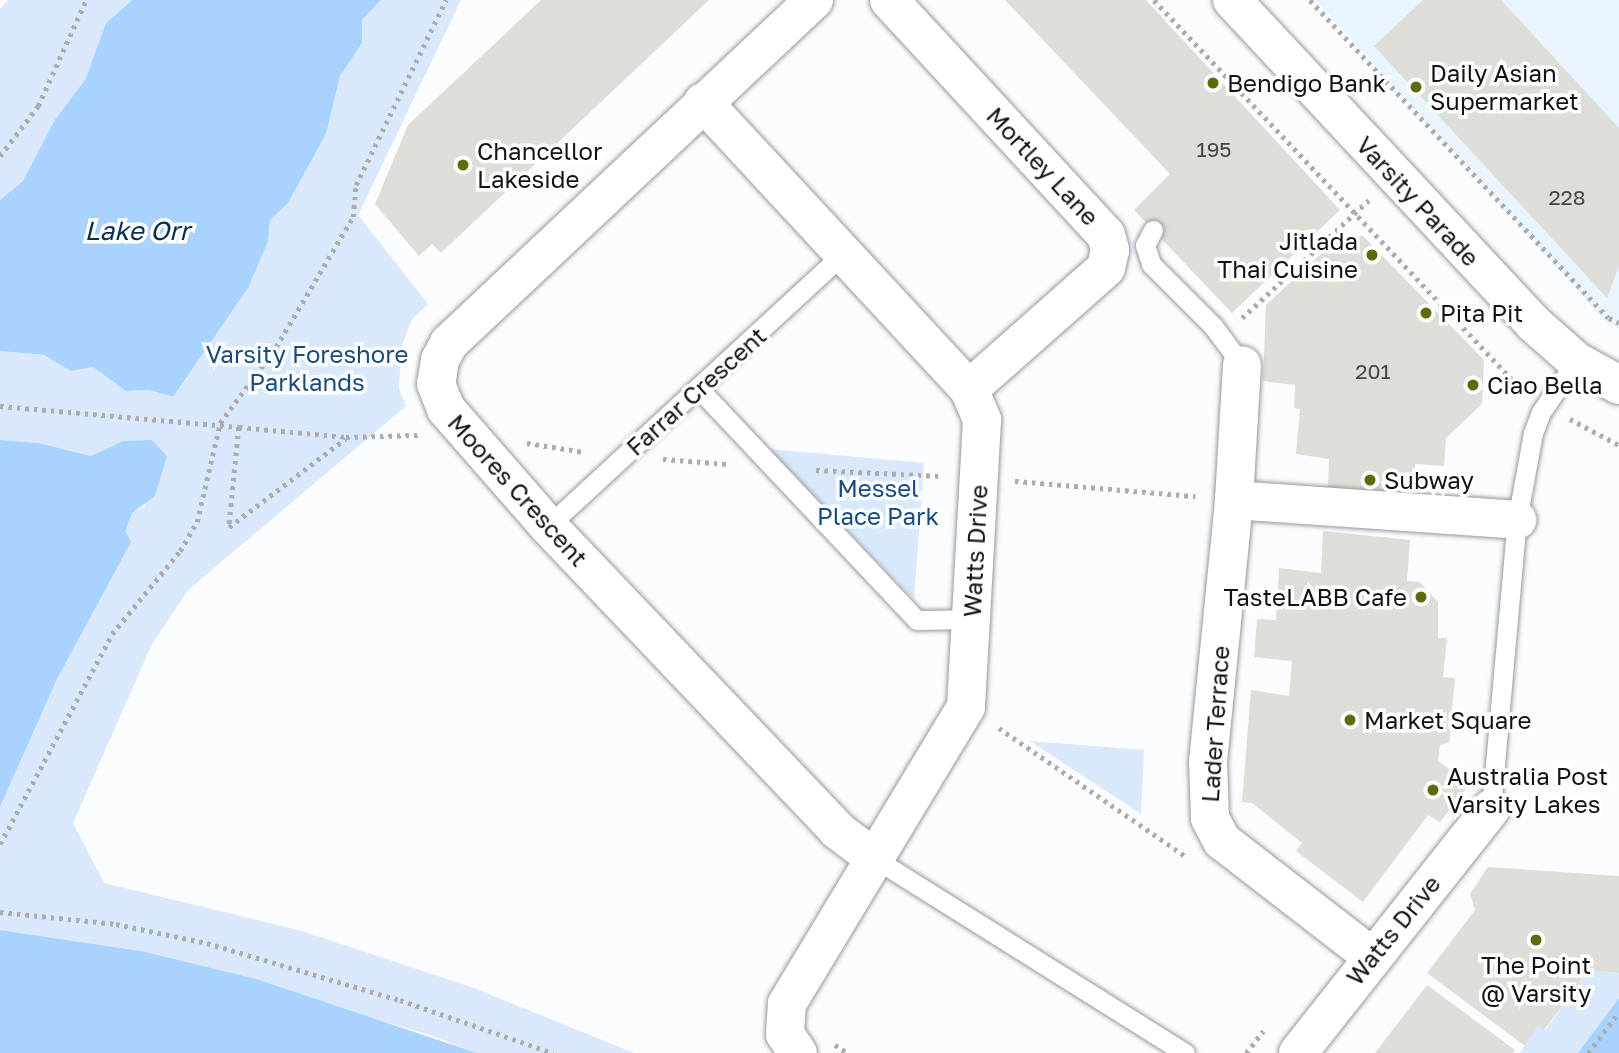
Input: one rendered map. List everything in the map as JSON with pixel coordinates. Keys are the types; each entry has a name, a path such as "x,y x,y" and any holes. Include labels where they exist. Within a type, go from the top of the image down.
{"street":[{"name":"Moores Crescent","path":"814,0 449,343 440,360 436,384 446,409 548,526 837,830 874,858"},
{"name":"Mortley Lane","path":"889,0 1106,235 1110,250 1106,268 969,389"},
{"name":"Varsity Parade","path":"1232,0 1533,323 1576,361 1619,385"},
{"name":"Watts Drive","path":"704,102 969,389 982,420 966,707 787,1004 785,1034 798,1053"},
{"name":"Lader Terrace","path":"1241,365 1234,500 1208,762 1210,818 1222,841 1371,956"},
{"path":"1234,500 1517,520"},
{"name":"Watts Drive","path":"1298,1053 1371,956 1491,810"}],"lane":[{"path":"1153,230 1145,245 1152,264 1213,326 1241,365"},
{"name":"Farrar Crescent","path":"548,526 701,390 843,254"},
{"path":"1491,810 1517,520 1533,433 1546,405 1576,361"},
{"path":"701,390 917,620 972,619"},
{"path":"874,858 1185,1053"}],"path":[{"path":"0,156 38,106 86,0"},
{"path":"0,844 112,634 180,551 197,522 220,423 276,347 353,217 356,185 446,0"},
{"path":"1154,0 1517,386 1546,405 1619,444"},
{"path":"1310,0 1609,318 1619,323"},
{"path":"1233,326 1395,175"},
{"path":"0,406 220,423 346,438 466,434 624,457 773,468 978,478 1234,500"},
{"path":"239,427 229,527 346,438"},
{"path":"1000,728 1191,860"},
{"path":"0,912 116,925 207,943 400,1000 553,1053"},
{"path":"1588,1053 1619,1012"},
{"path":"1246,1053 1270,1023"}],"shaded area":[{"path":"1316,0 1619,0 1619,328 1606,322"}],"green space":[{"path":"8,0 132,0 106,23 85,80 54,121 23,181 0,200 0,9"},
{"name":"Varsity Foreshore Parklands","path":"381,0 461,0 358,215 428,304 412,319 401,348 399,389 406,406 188,590 152,644 73,823 104,883 302,931 474,988 634,1053 477,1053 427,1034 141,951 0,930 0,807 132,512 145,507 123,441 91,456 39,443 0,440 0,351 44,355 71,371 93,367 126,391 149,390 173,397 248,288 268,242 270,220 288,203 326,134 340,76 362,43 362,20"},
{"name":"Messel Place Park","path":"769,449 924,463 914,599"},
{"path":"1030,741 1144,750 1141,814"},
{"path":"1589,970 1619,973 1619,1025 1598,1053 1520,1053 1538,1027 1545,1030"}],"water":[{"name":"Lake Orr","path":"132,0 381,0 362,20 362,43 340,76 326,134 288,203 270,220 268,242 248,288 173,397 149,390 126,391 93,367 71,371 44,355 0,351 0,200 23,181 54,121 85,80 106,23"},
{"path":"0,440 39,443 91,456 123,441 152,440 167,456 155,496 132,513 125,531 131,542 58,677 0,807"},
{"path":"0,930 141,951 256,979 477,1053 0,1053"},
{"path":"1619,998 1619,1053 1578,1053"}],"building":[{"name":"Chancellor Lakeside","path":"541,0 709,0 441,253 432,244 419,256 375,204 408,125"},
{"path":"1005,0 1146,0 1340,210 1232,313 1134,210 1170,174"},
{"path":"1423,0 1501,0 1619,128 1619,266 1607,298 1374,46"},
{"path":"1362,235 1484,360 1482,404 1446,438 1444,466 1415,464 1413,491 1328,489 1329,459 1296,454 1300,409 1294,408 1295,385 1263,381 1266,305 1338,238 1348,248"},
{"name":"Market Square","path":"1323,531 1410,540 1407,581 1420,582 1438,602 1438,638 1447,638 1443,677 1455,678 1449,743 1440,745 1438,761 1470,784 1440,822 1428,815 1363,902 1296,851 1302,843 1252,803 1242,802 1251,690 1289,696 1292,661 1254,657 1257,619 1276,620 1279,568 1321,573"},
{"name":"The Point @ Varsity","path":"1488,867 1619,876 1619,973 1589,970 1544,1030 1538,1027 1525,1046 1427,973 1475,910 1470,894"},
{"path":"1427,985 1515,1050 1513,1053 1375,1053"}],"place":[{"name":"Bendigo Bank","path":"1213,83"},
{"name":"Daily Asian Supermarket","path":"1416,87"},
{"name":"Chancellor Lakeside","path":"463,165"},
{"name":"Jitlada Thai Cuisine","path":"1372,255"},
{"name":"Pita Pit","path":"1426,313"},
{"name":"Ciao Bella","path":"1473,385"},
{"name":"Subway","path":"1370,480"},
{"name":"TasteLABB Cafe","path":"1421,597"},
{"name":"Market Square","path":"1350,720"},
{"name":"Australia Post Varsity Lakes","path":"1433,790"},
{"name":"The Point @ Varsity","path":"1536,940"}]}
